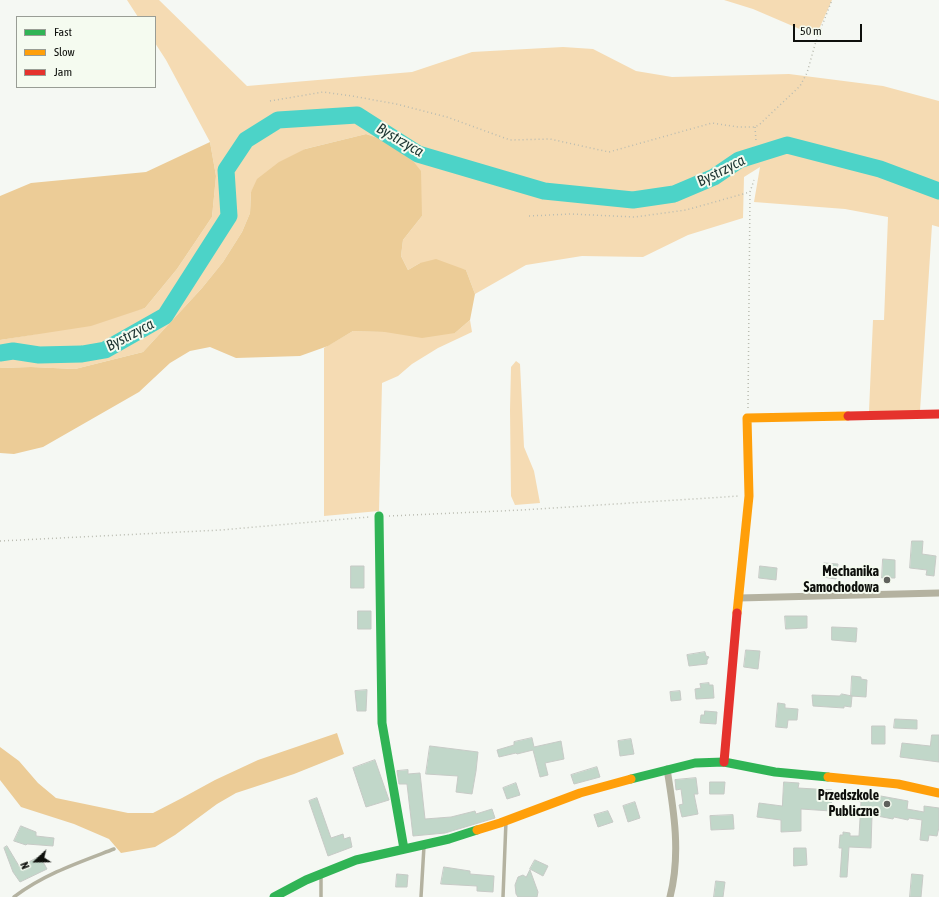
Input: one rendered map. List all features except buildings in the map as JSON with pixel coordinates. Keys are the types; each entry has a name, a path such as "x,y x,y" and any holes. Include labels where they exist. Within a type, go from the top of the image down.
{"street":[{"path":"724,762 749,496 747,418 939,414"},
{"path":"379,516 382,722 404,849"},
{"path":"739,598 939,593"},
{"path":"279,896 306,880 356,860 449,839 580,793 695,762 724,762 775,772 898,784 939,793"},
{"path":"667,769 674,812 676,858 673,887 670,897"}],"lane":[{"path":"503,897 506,820"},
{"path":"421,897 424,845"},
{"path":"14,897 50,875 81,861 114,849"},
{"path":"320,874 321,897"}],"path":[{"path":"270,101 324,92 352,96 396,104 447,117 510,140 550,139 608,152 712,124 738,127 756,127 800,86 807,73 816,41 832,0"},
{"path":"756,127 756,140"},
{"path":"747,418 750,192 754,180"},
{"path":"530,216 571,214 635,217 686,210 750,192"}],"shaded area":[{"path":"127,0 159,0 247,86 412,72 472,52 563,47 593,49 636,71 672,77 789,74 883,86 939,101 939,227 932,225 920,411 869,411 873,320 884,320 888,217 845,209 754,202 760,167 744,177 743,218 688,235 643,257 582,256 526,265 475,294 466,270 420,263 408,270 401,256 403,240 422,216 413,161 381,139 366,134 305,149 251,192 250,213 242,232 223,262 202,288 143,352 75,369 31,367 0,368 0,340 36,334 145,308 177,269 212,217 216,176 210,142 166,60 156,45 156,16 137,16"},
{"path":"724,0 832,0 816,36 753,9"},
{"path":"366,134 381,139 413,161 421,171 422,216 403,240 401,256 408,270 420,263 436,259 466,270 475,294 470,320 455,333 422,338 385,332 353,331 328,346 300,356 236,358 210,347 190,351 170,363 139,392 43,447 14,454 0,453 0,368 31,367 75,369 143,352 202,288 223,262 242,232 250,213 251,192 257,179 279,162 305,149"},
{"path":"210,142 216,176 212,217 177,269 145,308 91,326 0,340 0,196 31,183 146,172"},
{"path":"470,320 472,332 438,348 412,364 398,376 382,383 379,511 324,516 324,348 353,331 455,333"},
{"path":"516,361 520,364 524,447 534,471 540,503 515,505 511,496 511,367"},
{"path":"337,733 344,754 294,774 236,793 217,804 175,835 155,847 121,853 109,839 74,824 21,807 0,780 0,747 19,761 38,783 56,798 128,813 153,813 215,780 258,760"}],"waterway":[{"name":"Bystrzyca","path":"0,353 13,351 39,355 82,354 105,350 165,316 229,216 226,170 246,140 278,120 357,115 418,154 544,191 633,200 674,194 714,177 739,160 787,145 880,169 939,191"}],"traffic: fast":[{"path":"379,516 382,723 404,849"},
{"path":"631,779 695,763 724,762 775,772 828,777"},
{"path":"274,897 306,880 356,860 449,839 477,830"}],"traffic: slow":[{"path":"737,613 749,496 747,418 848,416"},
{"path":"828,777 898,784 939,793"},
{"path":"477,830 580,793 631,779"}],"traffic: jam":[{"path":"848,416 939,414"},
{"path":"724,762 737,613"}],"place":[{"name":"Mechanika Samochodowa","path":"887,580"},
{"name":"Przedszkole Publiczne","path":"887,804"}]}
